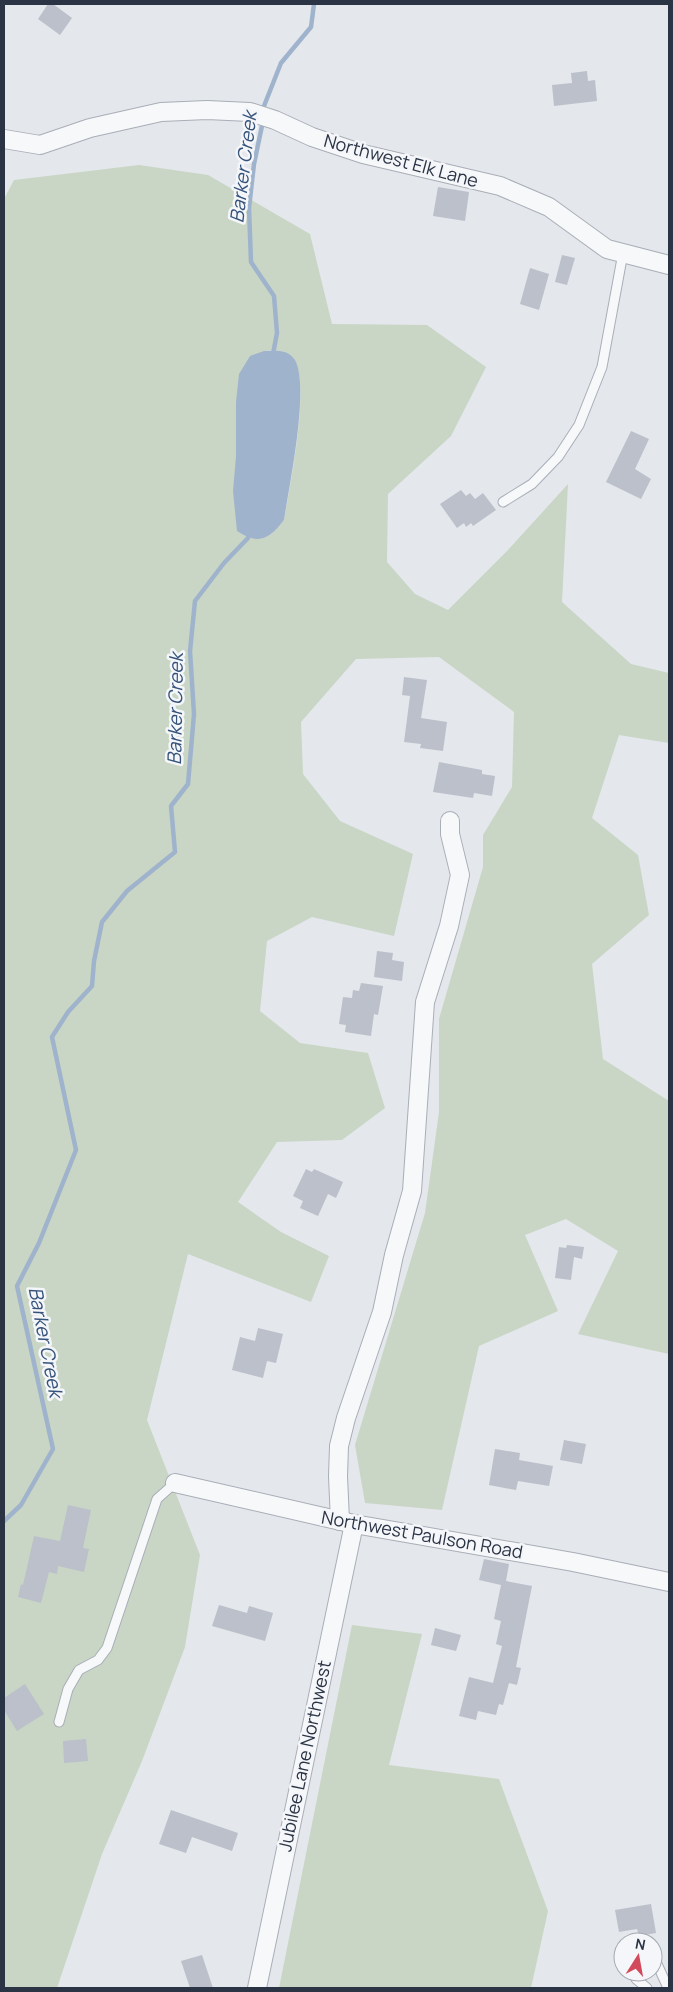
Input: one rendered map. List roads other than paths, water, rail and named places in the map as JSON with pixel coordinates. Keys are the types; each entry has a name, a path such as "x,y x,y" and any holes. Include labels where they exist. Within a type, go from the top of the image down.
{"street":[{"name":"Northwest Elk Lane","path":"4,139 40,145 90,128 161,112 208,110 250,112 274,120 312,137 363,154 500,186 549,207 607,249 669,265"},
{"name":"Jubilee Lane Northwest","path":"256,1988 347,1523 338,1476 339,1446 346,1418 382,1312 394,1255 412,1191 425,1002 449,926 460,875 450,834 450,821"},
{"name":"Northwest Paulson Road","path":"175,1483 347,1523 573,1562 669,1582"}],"lane":[{"path":"503,502 532,484 558,457 579,425 602,367 623,254"},
{"path":"59,1722 68,1689 79,1670 98,1660 107,1648 157,1499 175,1483"}],"water":[{"path":"264,351 281,351 292,356 299,373 300,391 297,438 284,520 268,536 257,539 237,531 233,491 236,456 236,402 239,374 250,356"}],"waterway":[{"name":"Barker Creek","path":"264,113 264,106 281,63 311,27 314,4"},
{"name":"Barker Creek","path":"263,121 254,164 249,208 251,262 274,296 277,333 273,354"},
{"name":"Barker Creek","path":"4,1521 21,1505 53,1449 17,1286 39,1243 76,1150 52,1037 68,1012 92,986 94,961 102,922 127,891 175,852 171,806 188,784 194,714 190,651 195,601 224,563 248,538 249,533"}]}
